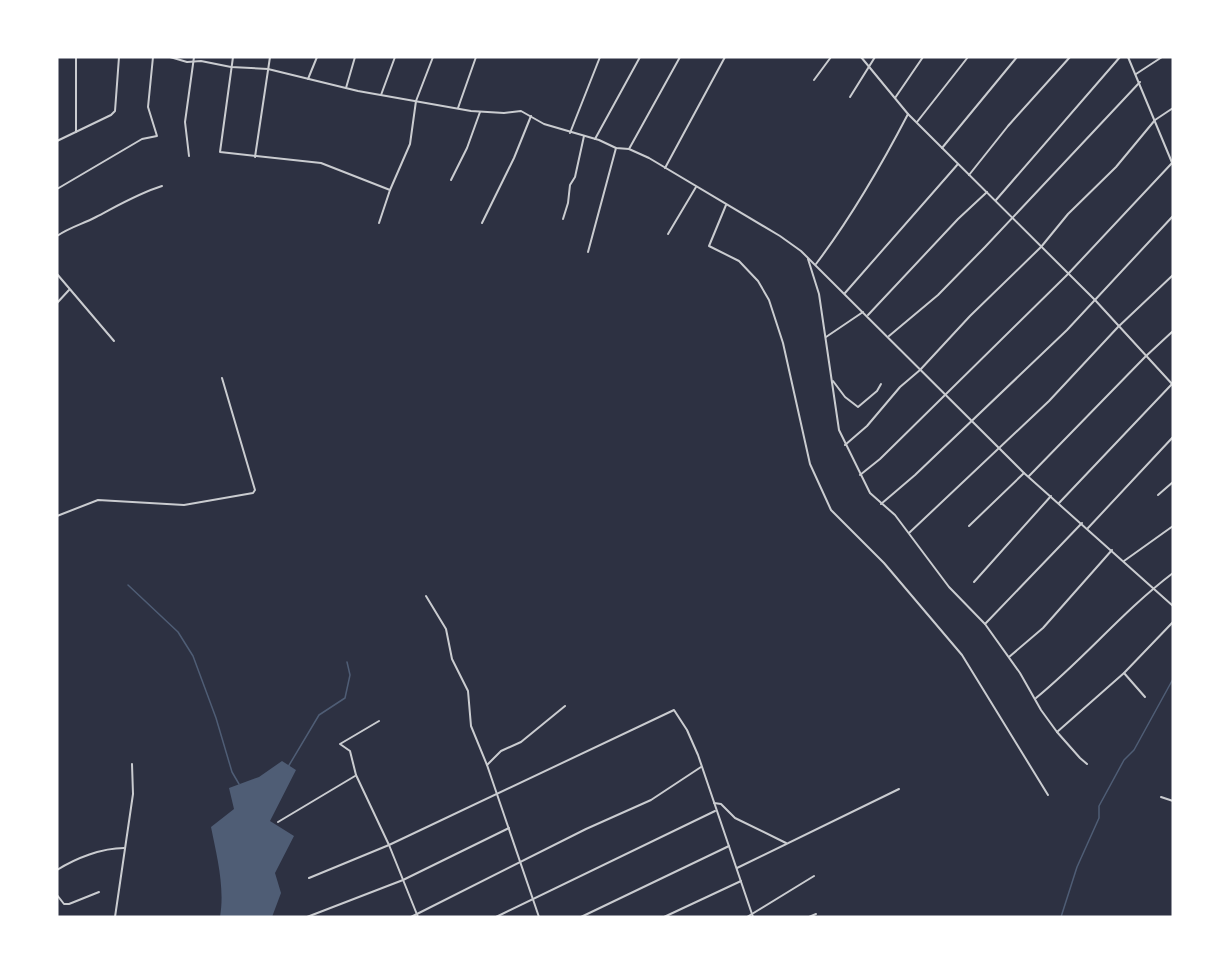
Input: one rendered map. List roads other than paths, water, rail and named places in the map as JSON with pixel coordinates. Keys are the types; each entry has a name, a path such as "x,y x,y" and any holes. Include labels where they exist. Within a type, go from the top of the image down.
{"street":[{"path":"75,57 76,133"},
{"path":"57,141 115,111 119,57"},
{"path":"57,189 142,139 158,136 148,107 153,57"},
{"path":"170,57 184,62 210,62 231,67 268,69 346,88 480,112 521,111 544,124 595,139 616,148 629,149 665,168 780,236 808,257 1024,473 1173,606"},
{"path":"189,156 185,122 194,57"},
{"path":"233,57 219,150 222,153 321,164 390,190"},
{"path":"255,157 270,57"},
{"path":"308,79 317,57"},
{"path":"346,88 355,57"},
{"path":"381,95 395,57"},
{"path":"379,223 390,190 410,144 416,101 433,57"},
{"path":"457,108 476,57"},
{"path":"570,133 600,57"},
{"path":"595,139 640,57"},
{"path":"629,149 680,57"},
{"path":"665,168 725,57"},
{"path":"814,80 831,57"},
{"path":"861,57 908,114 1095,300 1145,357 1172,383"},
{"path":"850,97 875,57"},
{"path":"895,98 923,57"},
{"path":"917,122 968,57"},
{"path":"942,148 1017,57"},
{"path":"969,174 1008,126 1070,57"},
{"path":"995,201 1120,57"},
{"path":"860,475 880,459 1068,274 1172,164 1128,57"},
{"path":"1136,74 1162,57"},
{"path":"888,337 938,295 1140,82"},
{"path":"846,445 867,426 900,387 920,370 970,316 1041,247 1068,214 1116,167 1155,120 1173,108"},
{"path":"451,180 467,148 480,112"},
{"path":"816,264 889,151 908,114"},
{"path":"482,223 514,158 531,116"},
{"path":"563,219 570,185 575,179 584,136"},
{"path":"588,252 616,148"},
{"path":"845,292 958,164"},
{"path":"57,236 112,207 162,186"},
{"path":"668,234 696,187"},
{"path":"867,315 958,219 987,192"},
{"path":"726,205 709,246 738,261 758,281 769,300 783,343 810,464 826,502 835,515 884,563 962,655 1048,795"},
{"path":"881,504 1067,330 1173,216"},
{"path":"808,257 819,294 837,425 860,475 870,493 895,515 949,587 985,624 1057,732 1087,764"},
{"path":"57,274 114,341"},
{"path":"909,533 1000,449 1118,327 1173,275"},
{"path":"57,303 70,290"},
{"path":"825,338 863,312"},
{"path":"1029,477 1145,357 1173,332"},
{"path":"57,516 98,500 184,505 253,493 255,490 222,378"},
{"path":"1059,502 1172,383 1173,378"},
{"path":"831,379 844,397 858,407 877,391 881,384"},
{"path":"1088,528 1173,437"},
{"path":"969,526 1024,473"},
{"path":"1158,495 1173,482"},
{"path":"974,582 1051,496"},
{"path":"985,624 1082,523"},
{"path":"1124,561 1173,526"},
{"path":"1009,657 1043,628 1112,550"},
{"path":"1035,699 1076,664 1154,587 1173,573"},
{"path":"426,596 446,629 452,659 468,691 471,726 540,917"},
{"path":"1057,732 1124,673 1173,622"},
{"path":"1124,673 1145,697"},
{"path":"487,765 501,751 521,741 565,706"},
{"path":"309,878 389,845 671,710 676,711 687,730 702,766 753,916"},
{"path":"379,721 340,744 350,751 356,776 389,845 418,916"},
{"path":"115,917 133,794 132,764"},
{"path":"411,917 418,916 586,829 651,800 702,766"},
{"path":"278,822 356,776"},
{"path":"737,867 899,789"},
{"path":"1161,797 1173,801"},
{"path":"714,803 721,804 735,818 787,843"},
{"path":"496,917 717,811"},
{"path":"307,917 403,880 509,828"},
{"path":"581,917 729,846"},
{"path":"57,870 104,850 125,848"},
{"path":"747,917 753,916 814,876"},
{"path":"664,917 742,881"},
{"path":"57,895 64,904 69,904 99,892"},
{"path":"809,917 816,914"}],"water":[{"path":"282,761 296,770 270,821 294,836 275,873 281,893 272,917 220,917 221,883 211,827 234,809 229,788 259,777"}],"waterway":[{"path":"128,585 178,632 193,656 216,718 232,772 239,784"},
{"path":"288,767 319,715 345,698 350,675 347,662"},
{"path":"1061,917 1077,867 1099,818 1099,806 1124,760 1134,750 1173,679"}]}
